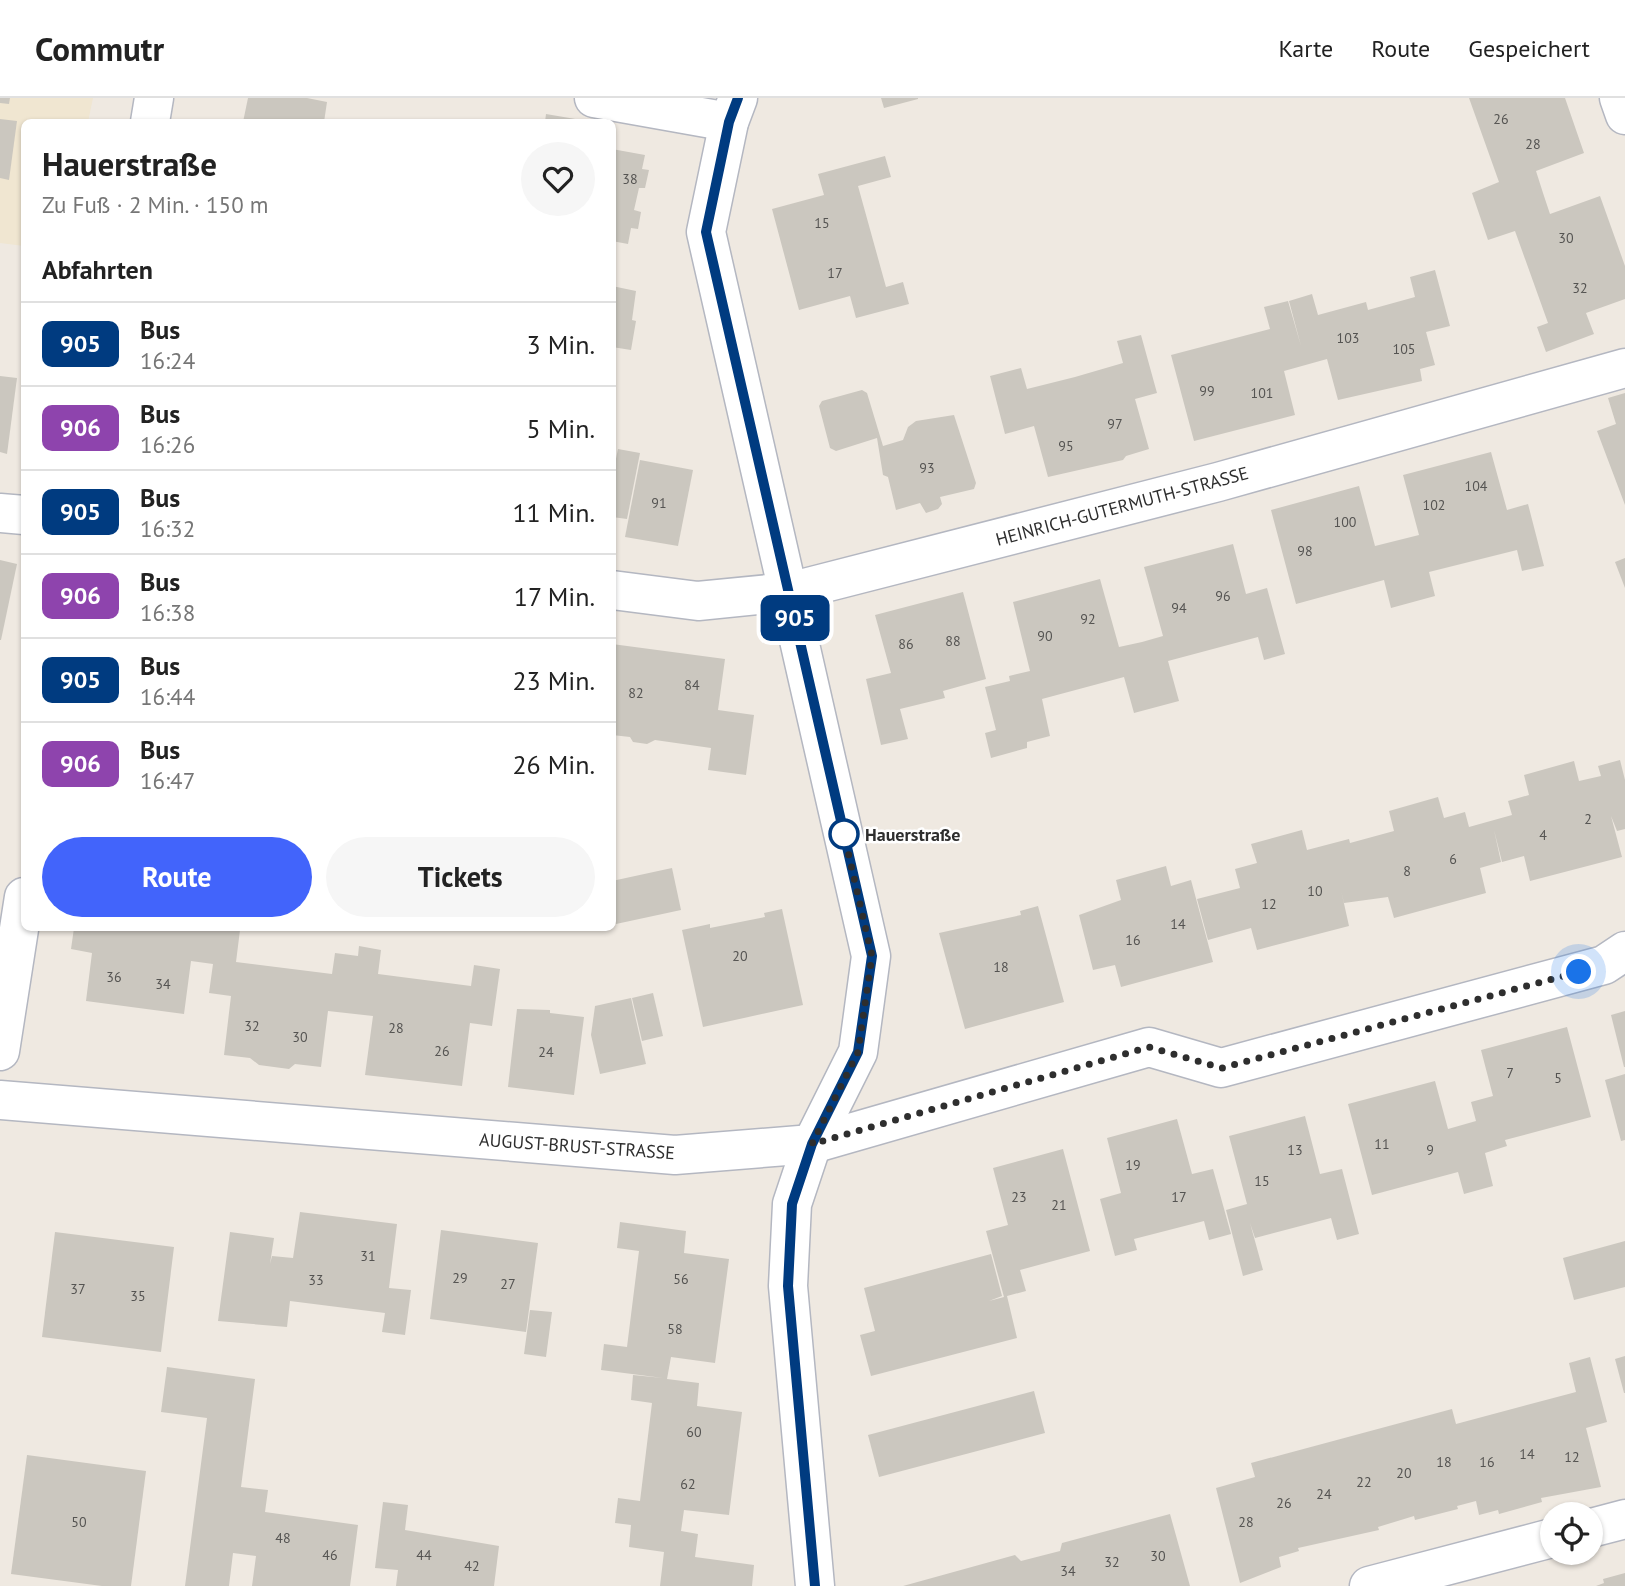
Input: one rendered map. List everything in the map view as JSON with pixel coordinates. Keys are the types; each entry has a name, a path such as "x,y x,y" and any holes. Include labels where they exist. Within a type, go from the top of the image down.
{"street":[{"path":"150,119 154,98"},
{"path":"594,98 733,110 706,232 872,956 858,1052 812,1144 792,1204 788,1286 816,1586"},
{"path":"1619,98 1625,115"},
{"name":"HEINRICH-GUTERMUTH-STRASSE","path":"616,591 698,601 789,592 1218,482 1625,368"},
{"path":"0,513 21,515"},
{"path":"0,1051 21,916"},
{"name":"AUGUST-BRUST-STRASSE","path":"0,1100 675,1155 812,1144 1149,1047 1222,1068 1604,965 1625,951"},
{"path":"1603,1525 1625,1519"},
{"path":"1369,1586 1540,1541"}],"shaded area":[{"path":"0,98 93,98 89,119 21,119 21,246 0,243"}],"building":[{"path":"0,98 10,98 9,104 0,103"},
{"path":"248,98 307,98 327,102 324,119 244,119"},
{"path":"881,98 918,98 918,99 884,108"},
{"path":"1469,98 1565,98 1584,153 1536,171 1550,214 1600,196 1625,266 1625,299 1586,313 1594,334 1546,352 1537,327 1548,323 1515,231 1488,240 1472,193 1499,182"},
{"path":"546,114 575,119 545,119"},
{"path":"0,119 17,121 9,180 0,178"},
{"path":"616,150 645,155 642,169 649,170 645,188 639,188 634,210 641,212 638,229 631,228 628,244 616,242"},
{"path":"885,156 891,177 858,186 886,287 903,282 909,304 856,318 850,296 799,310 772,209 824,195 818,174"},
{"path":"1435,270 1450,326 1426,332 1435,365 1420,369 1422,381 1338,400 1327,359 1284,371 1295,415 1194,441 1171,355 1270,329 1264,307 1288,301 1301,346 1289,301 1312,294 1318,315 1366,302 1368,310 1415,297 1410,277"},
{"path":"616,287 636,291 632,320 636,321 631,350 616,348"},
{"path":"1141,335 1157,393 1135,399 1149,449 1126,456 1123,460 1048,477 1034,426 1005,434 990,376 1021,368 1027,389 1075,377 1123,363 1117,341"},
{"path":"0,376 17,378 7,454 0,452"},
{"path":"862,390 867,393 883,446 903,440 908,427 916,421 954,415 976,483 974,489 940,497 942,504 938,509 926,513 920,503 896,510 888,477 883,475 877,438 836,451 830,448 819,406 822,401"},
{"path":"1625,393 1625,505 1597,431 1616,424 1608,398"},
{"path":"618,449 640,453 627,519 616,518"},
{"path":"1491,452 1507,510 1528,504 1544,566 1522,571 1517,550 1429,572 1435,596 1391,608 1384,580 1296,604 1271,510 1359,486 1375,546 1419,535 1403,475"},
{"path":"640,460 693,470 678,546 625,537"},
{"path":"1233,544 1246,594 1267,588 1285,654 1264,660 1258,637 1168,661 1179,701 1134,713 1124,677 1042,699 1050,736 1027,742 1027,748 991,758 985,733 996,730 985,687 1010,681 1009,676 1030,671 1013,602 1100,579 1119,647 1142,642 1163,636 1144,567"},
{"path":"1625,558 1625,588 1615,562"},
{"path":"0,560 17,564 1,640 0,640"},
{"path":"963,592 986,679 943,691 945,698 900,709 908,739 881,745 866,679 891,673 875,615"},
{"path":"616,645 725,659 718,710 754,715 746,775 708,770 711,748 655,740 647,744 633,742 630,737 616,735"},
{"path":"1620,760 1625,780 1625,829 1617,831 1611,816 1622,857 1530,881 1524,856 1502,862 1494,830 1501,862 1480,868 1486,893 1394,918 1388,897 1344,903 1341,890 1349,926 1257,950 1251,928 1208,940 1197,899 1240,888 1235,869 1257,863 1251,844 1302,830 1307,850 1349,839 1350,843 1394,831 1389,811 1438,797 1444,818 1465,812 1469,827 1512,815 1508,801 1529,795 1524,775 1574,761 1579,781 1601,776 1598,766"},
{"path":"1166,866 1171,886 1191,880 1213,962 1121,987 1115,965 1093,970 1079,915 1121,900 1116,880"},
{"path":"672,868 681,910 616,924 616,880"},
{"path":"1038,906 1064,1002 965,1029 939,933 1021,915 1020,911"},
{"path":"782,909 803,1005 703,1027 682,930 710,924 710,928 765,917 764,913"},
{"path":"74,931 240,931 236,962 332,974 335,953 358,956 359,946 381,950 378,974 471,986 474,965 500,969 492,1026 470,1023 462,1086 365,1075 373,1016 328,1011 321,1067 295,1064 289,1069 259,1065 250,1058 224,1055 231,996 209,993 213,964 191,961 184,1014 86,1001 92,953 71,949"},
{"path":"653,993 663,1036 642,1041 632,998"},
{"path":"631,998 646,1064 600,1074 591,1035 595,1006"},
{"path":"517,1009 550,1010 550,1013 584,1017 574,1095 508,1087"},
{"path":"1625,1011 1625,1067 1624,1067 1611,1015"},
{"path":"1567,1027 1591,1117 1505,1140 1507,1146 1485,1153 1493,1186 1464,1194 1458,1172 1372,1195 1348,1104 1435,1081 1448,1129 1476,1121 1471,1102 1493,1096 1481,1050"},
{"path":"1625,1074 1625,1140 1621,1141 1605,1080"},
{"path":"1305,1116 1320,1174 1342,1169 1359,1234 1337,1240 1331,1218 1255,1238 1250,1223 1263,1270 1243,1276 1226,1210 1247,1204 1229,1136"},
{"path":"1177,1119 1192,1174 1213,1169 1231,1234 1209,1240 1204,1221 1134,1239 1137,1250 1115,1256 1100,1199 1121,1193 1107,1138"},
{"path":"1063,1149 1090,1251 1020,1270 1026,1291 1007,1296 1017,1338 871,1376 860,1335 875,1331 864,1288 991,1254 1002,1296 989,1301 1004,1297 986,1231 1008,1225 993,1168"},
{"path":"300,1212 397,1224 389,1288 411,1290 405,1335 382,1332 385,1313 290,1301 287,1327 218,1321 230,1232 274,1238 270,1264 272,1256 293,1258"},
{"path":"620,1222 686,1231 684,1253 729,1259 715,1363 671,1357 667,1379 699,1383 697,1406 742,1412 729,1515 684,1510 681,1531 698,1534 695,1557 754,1565 752,1586 660,1586 664,1552 629,1547 631,1525 615,1523 618,1498 640,1501 652,1403 631,1400 633,1375 663,1378 601,1370 604,1344 627,1347 639,1251 617,1248"},
{"path":"441,1230 538,1243 526,1332 430,1319"},
{"path":"55,1232 174,1247 161,1352 42,1337"},
{"path":"1625,1241 1625,1287 1574,1300 1563,1258"},
{"path":"530,1310 552,1312 546,1357 524,1354"},
{"path":"1625,1356 1625,1393 1624,1393 1615,1359"},
{"path":"1590,1357 1607,1422 1586,1428 1601,1487 1541,1498 1542,1502 1499,1514 1498,1510 1479,1515 1476,1501 1457,1506 1458,1509 1415,1520 1414,1516 1378,1527 1379,1530 1298,1548 1299,1551 1279,1557 1281,1567 1240,1583 1216,1488 1255,1477 1251,1463 1452,1409 1456,1424 1576,1392 1569,1363"},
{"path":"167,1367 255,1379 241,1487 268,1490 265,1512 358,1525 350,1586 252,1586 256,1556 233,1553 229,1586 185,1586 207,1418 161,1412"},
{"path":"1034,1391 1045,1433 879,1477 868,1435"},
{"path":"27,1455 146,1471 131,1586 102,1586 11,1574"},
{"path":"383,1502 408,1505 405,1530 499,1546 494,1586 396,1586 398,1570 375,1568"},
{"path":"1170,1514 1190,1586 903,1586 1015,1555 1021,1561 1060,1551 1062,1543"},
{"path":"1625,1573 1625,1586 1596,1586 1604,1583 1603,1579"}],"bus line":[{"name":"905","path":"738,98 729,122 706,232 872,956 858,1052 812,1144 792,1204 788,1286 815,1586"}],"place":[{"name":"Hauerstraße","path":"844,834"}],"route":[{"path":"844,834 842,826 872,956 858,1052 812,1144 1149,1047 1222,1068 1579,972"}]}
